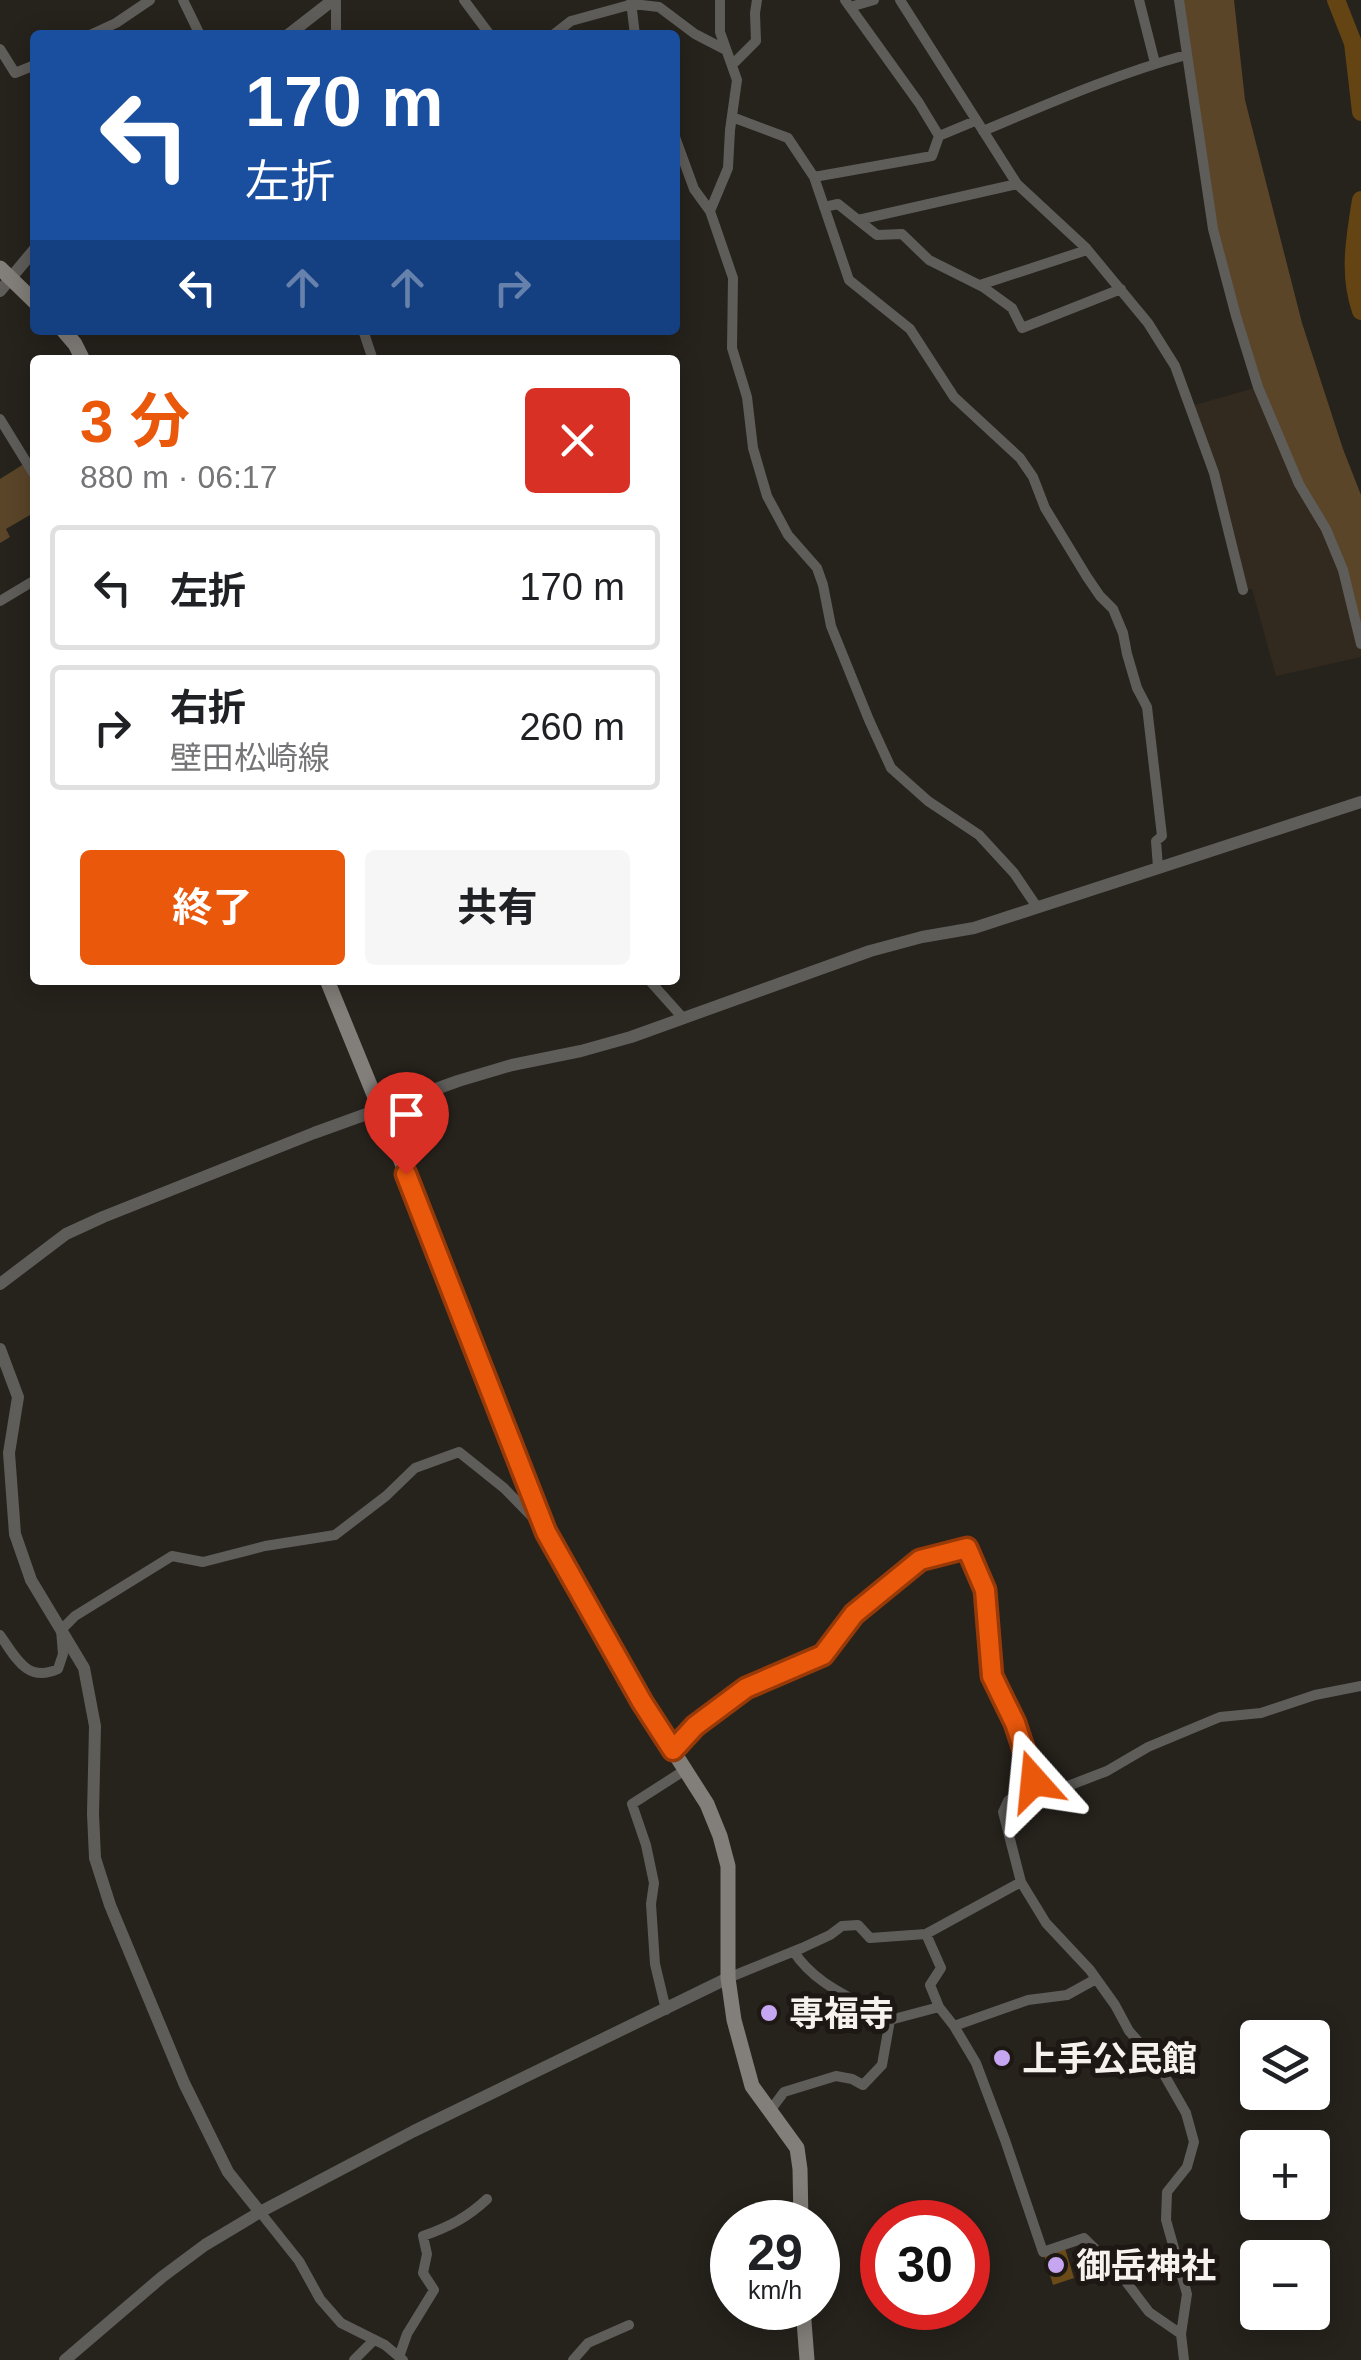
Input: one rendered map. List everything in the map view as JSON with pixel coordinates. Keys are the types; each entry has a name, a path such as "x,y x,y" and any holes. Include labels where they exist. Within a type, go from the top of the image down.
{"main road":[{"path":"3,279 30,298"},
{"path":"329,985 444,1266 546,1532 642,1702 707,1804 720,1836 728,1866 728,1978 734,2020 752,2086 797,2148 801,2200"},
{"path":"805,2330 807,2360"}],"street":[{"path":"101,30 150,0"},
{"path":"183,0 198,30"},
{"path":"295,30 335,0"},
{"path":"335,0 336,30"},
{"path":"464,0 486,30"},
{"path":"710,211 728,168 738,80 720,32 720,0"},
{"path":"732,65 756,40 757,0"},
{"path":"874,0 848,4 939,136"},
{"path":"900,0 1017,184 1087,250 1121,289 1175,366 1214,472 1243,590"},
{"path":"1139,0 1154,63"},
{"path":"1179,0 1213,229 1236,316 1258,387 1299,484 1326,529 1343,570 1361,644"},
{"path":"560,30 571,21 631,2 660,7 726,50"},
{"path":"631,2 633,30"},
{"path":"0,49 15,73 30,67"},
{"path":"983,131 1069,94 1186,54"},
{"path":"732,117 788,138 814,176 849,280 910,328 954,397 1020,458 1070,550 1100,596 1114,610 1152,734 1162,836 1156,841 1158,868"},
{"path":"814,176 932,156 939,136 975,120"},
{"path":"680,150 694,189 710,211 733,278 732,348 747,397 753,448 767,496 788,535 817,568 831,626 891,768 928,801 979,835 1014,873 1037,908"},
{"path":"858,220 1017,184"},
{"path":"824,207 838,204 877,235 902,234 929,260 980,285 1012,308 1022,328 1121,289"},
{"path":"980,285 1087,250"},
{"path":"3,279 30,255"},
{"path":"0,419 30,468"},
{"path":"0,601 30,583"},
{"path":"0,1284 66,1234 103,1216 380,1109 512,1064 631,1037 870,951 974,928 1361,802"},
{"path":"653,985 683,1018"},
{"path":"0,1349 18,1396 9,1454 15,1534 30,1580 84,1668 95,1726 95,1858 110,1905 184,2084 228,2172 299,2262 320,2299 340,2323 385,2345 401,2358 408,2334 434,2290 424,2273 424,2236 471,2214 488,2198"},
{"path":"0,1635 29,1672 44,1675 58,1668 63,1654 61,1630 75,1616 172,1556 202,1562 264,1546 335,1535 415,1468 458,1452 504,1488 546,1532"},
{"path":"673,1750 695,1726 746,1688 823,1655 854,1614 920,1560 967,1548 985,1590 992,1676 1015,1723 1034,1781"},
{"path":"1034,1781 1060,1788 1220,1717 1261,1712 1315,1694 1361,1686"},
{"path":"666,2010 654,1964 654,1883 632,1804 685,1770"},
{"path":"1034,1781 1008,1801 1002,1812 1022,1882 1046,1923 1090,1970 1115,2004 1129,2032 1158,2064 1186,2114 1194,2142 1187,2167 1166,2192 1166,2220 1187,2294 1180,2334 1184,2360"},
{"path":"65,2360 205,2245 414,2131 842,1926 858,1925 870,1938 926,1934 1022,1882"},
{"path":"926,1934 941,1968 930,1984 939,2007 976,2063 1042,2252 1084,2238 1118,2271 1148,2312 1180,2334"},
{"path":"794,1952 826,1986 890,2020 939,2007"},
{"path":"954,2026 1028,2000 1067,1995 1096,1980"},
{"path":"768,2112 784,2092 836,2076 863,2085 882,2065 890,2020"},
{"path":"572,2360 588,2343 629,2325"},
{"path":"354,2360 374,2340"}],"shaded area":[{"path":"1181,0 1234,0 1245,100 1302,323 1361,495 1361,644 1343,570 1258,387 1213,229"},
{"path":"1258,387 1326,529 1361,644 1361,657 1276,676 1252,589 1243,590 1191,406"},
{"path":"27,462 30,467 30,515 6,529 10,537 0,543 0,479"},
{"path":"1064,2245 1074,2278 1053,2285 1043,2252"}],"waterway":[{"path":"1336,0 1353,43 1361,112"},
{"path":"1361,200 1354,270 1361,311"}],"place":[{"name":"専福寺","path":"769,2013"},
{"name":"上手公民館","path":"1002,2058"},
{"name":"御岳神社","path":"1056,2265"}],"route":[{"path":"406,1174 546,1532 673,1750 695,1726 746,1688 823,1655 854,1614 920,1560 967,1548 985,1590 992,1676 1015,1723 1034,1781"}]}
